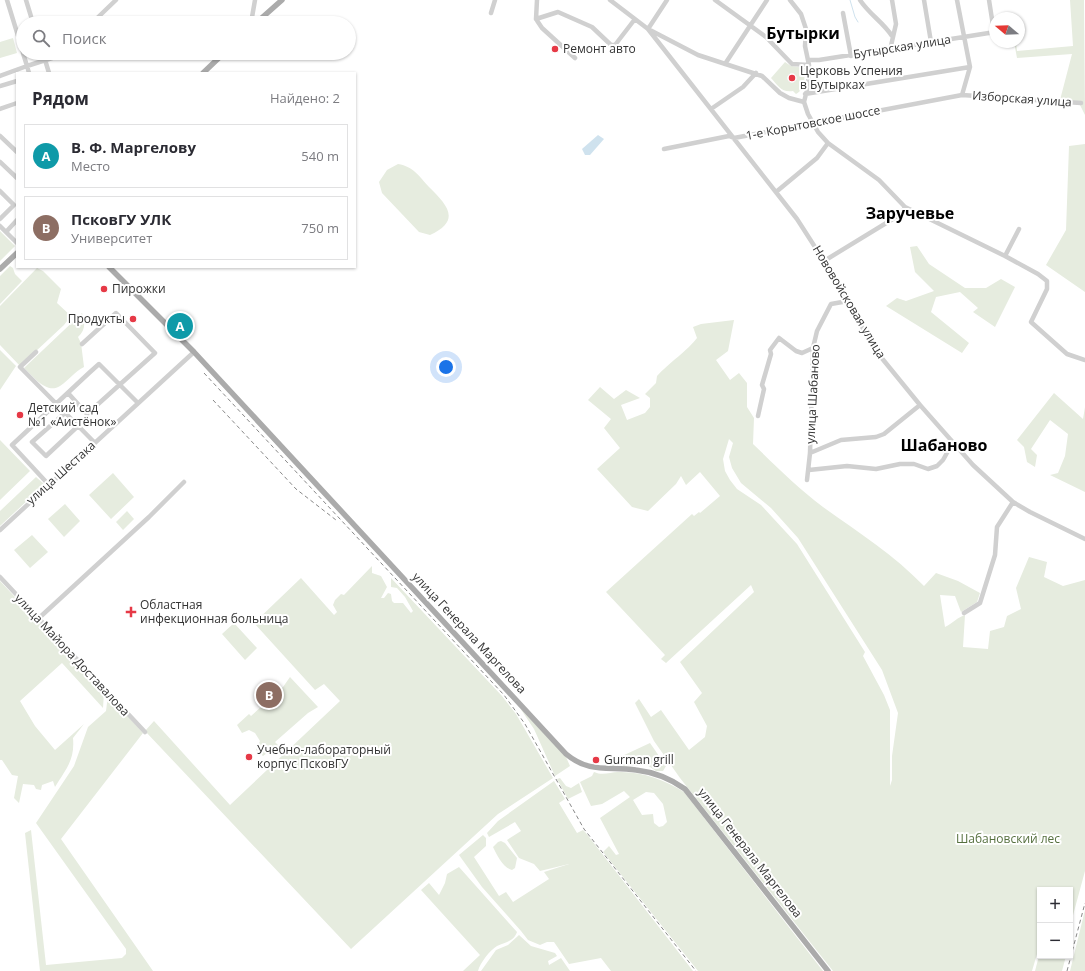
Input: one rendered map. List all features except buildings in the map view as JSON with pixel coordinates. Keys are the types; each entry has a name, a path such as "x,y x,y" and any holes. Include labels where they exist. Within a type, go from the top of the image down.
{"main road":[{"path":"264,16 282,0"},
{"path":"204,72 217,60"},
{"path":"0,269 16,255"},
{"name":"улица Генерала Маргелова","path":"110,268 194,352 566,754 580,764 591,767 636,770 671,780 685,789 828,971"}],"street":[{"path":"7,0 16,30"},
{"path":"26,0 31,16"},
{"path":"99,16 116,0"},
{"path":"252,16 255,0"},
{"path":"491,13 495,0"},
{"path":"537,0 536,19 542,28 575,58"},
{"path":"610,0 648,29 698,54 756,73 767,80 780,93 789,98 804,102"},
{"path":"648,29 668,0"},
{"name":"Бутырская улица","path":"715,0 766,36 792,64 809,63 819,60 890,50 989,33"},
{"path":"725,64 767,0"},
{"path":"790,0 801,14 806,29 805,46 809,63 808,86 804,102 818,132 828,143 879,180 905,208 1005,256 1038,274 1047,281 1047,289 1031,322 1067,354 1085,360"},
{"path":"860,0 866,8 884,24 892,36"},
{"path":"890,50 896,24 892,0"},
{"path":"924,0 931,42"},
{"path":"957,0 970,67 962,95"},
{"path":"989,0 991,12"},
{"path":"536,19 558,12 592,27 611,45 615,45 635,19"},
{"path":"843,13 851,56"},
{"name":"Нововойсковая улица","path":"648,29 798,219 876,351 920,405 973,464 1013,502 1030,512 1085,538"},
{"path":"25,60 29,72"},
{"path":"0,76 45,60 49,72"},
{"path":"805,94 970,67"},
{"path":"711,109 743,87 756,73"},
{"path":"0,86 16,81"},
{"name":"Изборская улица","path":"962,95 1082,103"},
{"name":"1-е Корытовское шоссе","path":"664,149 730,136 734,138 962,95"},
{"path":"0,108 16,103"},
{"path":"0,136 16,151"},
{"path":"776,192 817,158 828,143"},
{"path":"0,162 16,177"},
{"path":"0,191 14,206 0,219"},
{"path":"824,261 901,214 905,208"},
{"path":"6,232 16,221"},
{"path":"0,226 16,242"},
{"path":"1005,256 1019,229"},
{"name":"улица Шабаново","path":"807,480 810,453 813,348 817,331 832,304 848,302"},
{"path":"68,393 88,414 155,353 116,312 82,344"},
{"path":"758,416 764,389 762,385 771,354 770,350 779,338 796,351 802,353 813,348"},
{"path":"36,352 20,367 94,443"},
{"name":"улица Шестака","path":"0,530 194,352"},
{"path":"49,485 12,445 56,404 100,364 138,403"},
{"path":"810,453 841,440 876,437 884,434 920,405"},
{"path":"65,413 32,442 46,456 78,426"},
{"path":"809,470 847,466 876,469 900,464 914,464 928,469 937,466 943,460 953,442"},
{"path":"39,618 149,517 184,482"},
{"path":"964,613 980,603 985,582 995,555 997,527 1013,502"},
{"name":"улица Майора Доставалова","path":"0,577 144,732"}],"green space":[{"path":"1070,0 1084,0 1085,115 1080,105 1060,100 1072,54 1017,58 1015,48 1017,48 1017,51 1073,46"},
{"path":"13,38 16,53 0,58 0,42"},
{"path":"785,62 791,66 805,68 803,86 796,94 793,91 783,90 771,78"},
{"path":"1085,144 1085,292 1046,265 1066,230 1069,146"},
{"path":"398,164 412,169 446,206 448,218 446,224 430,235 419,232 382,193 379,182 387,170"},
{"path":"0,231 15,246 0,261"},
{"path":"917,246 929,264 965,288 986,288 1001,279 1015,287 995,327 973,312 978,308 960,292 936,297 931,312 969,343 962,353 886,306 897,298 906,301 934,291 915,272 910,247"},
{"path":"10,266 22,281 0,304 0,276"},
{"path":"37,268 43,271 61,289 57,303 71,316 64,325 20,366 0,345 0,306"},
{"path":"82,313 84,326 78,337 81,343 84,367 77,371 60,386 50,388 45,386 36,380 24,368"},
{"name":"Шабановский лес","path":"734,320 728,351 716,360 730,380 739,373 747,383 747,407 754,418 753,444 787,477 823,507 888,554 924,586 936,573 958,581 980,593 977,602 961,612 955,596 940,595 945,627 965,615 963,647 988,649 990,631 1004,627 1007,616 1021,609 1016,588 1029,557 1047,562 1044,577 1063,586 1085,580 1085,871 1073,915 1073,887 1037,887 1037,954 1032,971 833,971 680,778 654,741 635,703 639,699 651,717 661,710 689,750 705,737 707,726 694,702 702,693 680,662 754,592 751,585 666,663 661,659 665,655 606,592 692,514 694,516 699,512 700,513 720,496 700,472 686,485 681,476 676,484 648,511 632,507 597,469 620,448 604,428 611,419 588,400 600,387 614,399 626,390 640,398 621,405 627,420 645,413 650,407 650,398 645,394 656,383 657,376 697,338 693,327 701,324","holes":["729,439 733,443 729,457 732,468 741,483 771,508 798,538 882,670 898,713 892,756 892,780 890,786 890,710 884,695 863,656 865,652 797,544 761,505 737,489 730,480 725,471 723,459"]},
{"path":"0,350 16,366 0,390"},
{"path":"1054,393 1083,419 1085,407 1085,492 1050,475 1058,473 1065,456 1068,434 1050,420 1031,449 1037,455 1035,467 1027,462 1024,447 1017,440"},
{"path":"0,440 30,471 0,500"},
{"path":"113,473 134,497 111,519 89,495"},
{"path":"36,477 44,484 43,486 0,526 0,511"},
{"path":"65,504 80,521 64,537 48,519"},
{"path":"127,511 134,519 123,530 116,522"},
{"path":"32,535 48,552 30,568 14,550"},
{"path":"372,566 372,573 381,576 387,587 381,598 384,598 388,593 391,594 392,601 394,603 403,603 411,613 413,611 405,597 397,588 391,587 391,578 502,696 516,714 553,778 498,814 351,949 145,731 154,721 230,805 340,701 324,684 315,690 254,623 301,578 334,615 337,612 333,605 335,600 341,594 344,595"},
{"path":"0,581 104,692 103,708 62,663 20,701 35,726 55,750 84,724 73,738 73,752 69,764 55,787 53,781 42,785 41,790 36,789 34,785 23,784 19,803 14,798 18,776 12,775 2,760 0,760"},
{"path":"234,623 257,648 245,660 222,634"},
{"path":"290,677 318,707 308,713 275,742 278,745 263,756 256,750 260,741 255,733 249,730 242,733 237,725 249,714 251,716 283,687"},
{"path":"108,695 143,733 61,839 153,971 40,971 25,833 31,830 46,965 122,958 126,954 126,949 36,823 74,766 88,727 106,711"},
{"path":"520,708 566,757 570,766 555,776 534,729"},
{"path":"650,743 666,766 663,771 656,771 647,765 606,768 605,764"},
{"path":"594,772 600,774 618,772 635,773 661,780 684,792 823,971 698,971 603,852 609,846 616,855 619,854 600,818 630,797 624,791 602,804 591,806 580,782 592,776","holes":["646,792 654,793 663,804 667,822 663,826 659,827 654,823 653,814 642,815 633,800"]},
{"path":"560,778 566,786 571,788 579,783 582,792 568,799 557,779"},
{"path":"554,781 565,799 559,803 577,833 583,830 586,833 693,971 611,971 601,958 569,964 554,942 547,942 540,945 528,940 482,887 459,855 483,835 486,838 486,846 474,857 499,896 506,892 513,902 549,879 544,872 569,864 540,871 534,864 519,858 507,840 521,831 515,822 489,837 487,833 498,821"},
{"path":"501,841 505,843 517,858 515,868 512,870 503,864 493,847"},
{"path":"459,867 517,932 512,939 491,950 478,971 463,971 480,955 421,890 429,883 439,895 445,883 447,874"},
{"path":"1085,910 1085,971 1070,971"},
{"path":"519,935 531,946 555,953 557,956 548,961 549,965 561,958 570,971 481,971 496,950 508,945"},
{"path":"1038,959 1065,959 1062,971 1035,971"}],"water":[{"path":"598,135 604,139 590,155 585,155 582,149"}],"waterway":[{"path":"850,0 858,22"}],"railway":[{"path":"204,373 504,695 525,724 584,829 696,971"},
{"path":"213,400 296,489 336,520"},
{"path":"1067,971 1085,903"}],"place":[{"name":"Ремонт авто","path":"555,49"},
{"name":"Церковь Успения в Бутырках","path":"792,78"},
{"name":"Пирожки","path":"104,289"},
{"name":"Продукты","path":"133,319"},
{"name":"В. Ф. Маргелову","path":"180,326"},
{"name":"Детский сад №1 «Аистёнок»","path":"20,415"},
{"name":"Областная инфекционная больница","path":"131,612"},
{"name":"ПсковГУ УЛК","path":"269,695"},
{"name":"Учебно-лабораторный корпус ПсковГУ","path":"249,757"},
{"name":"Gurman grill","path":"596,760"}],"district":[{"name":"Бутырки","path":"803,33"},
{"name":"Заручевье","path":"910,213"},
{"name":"Шабаново","path":"944,445"}]}
